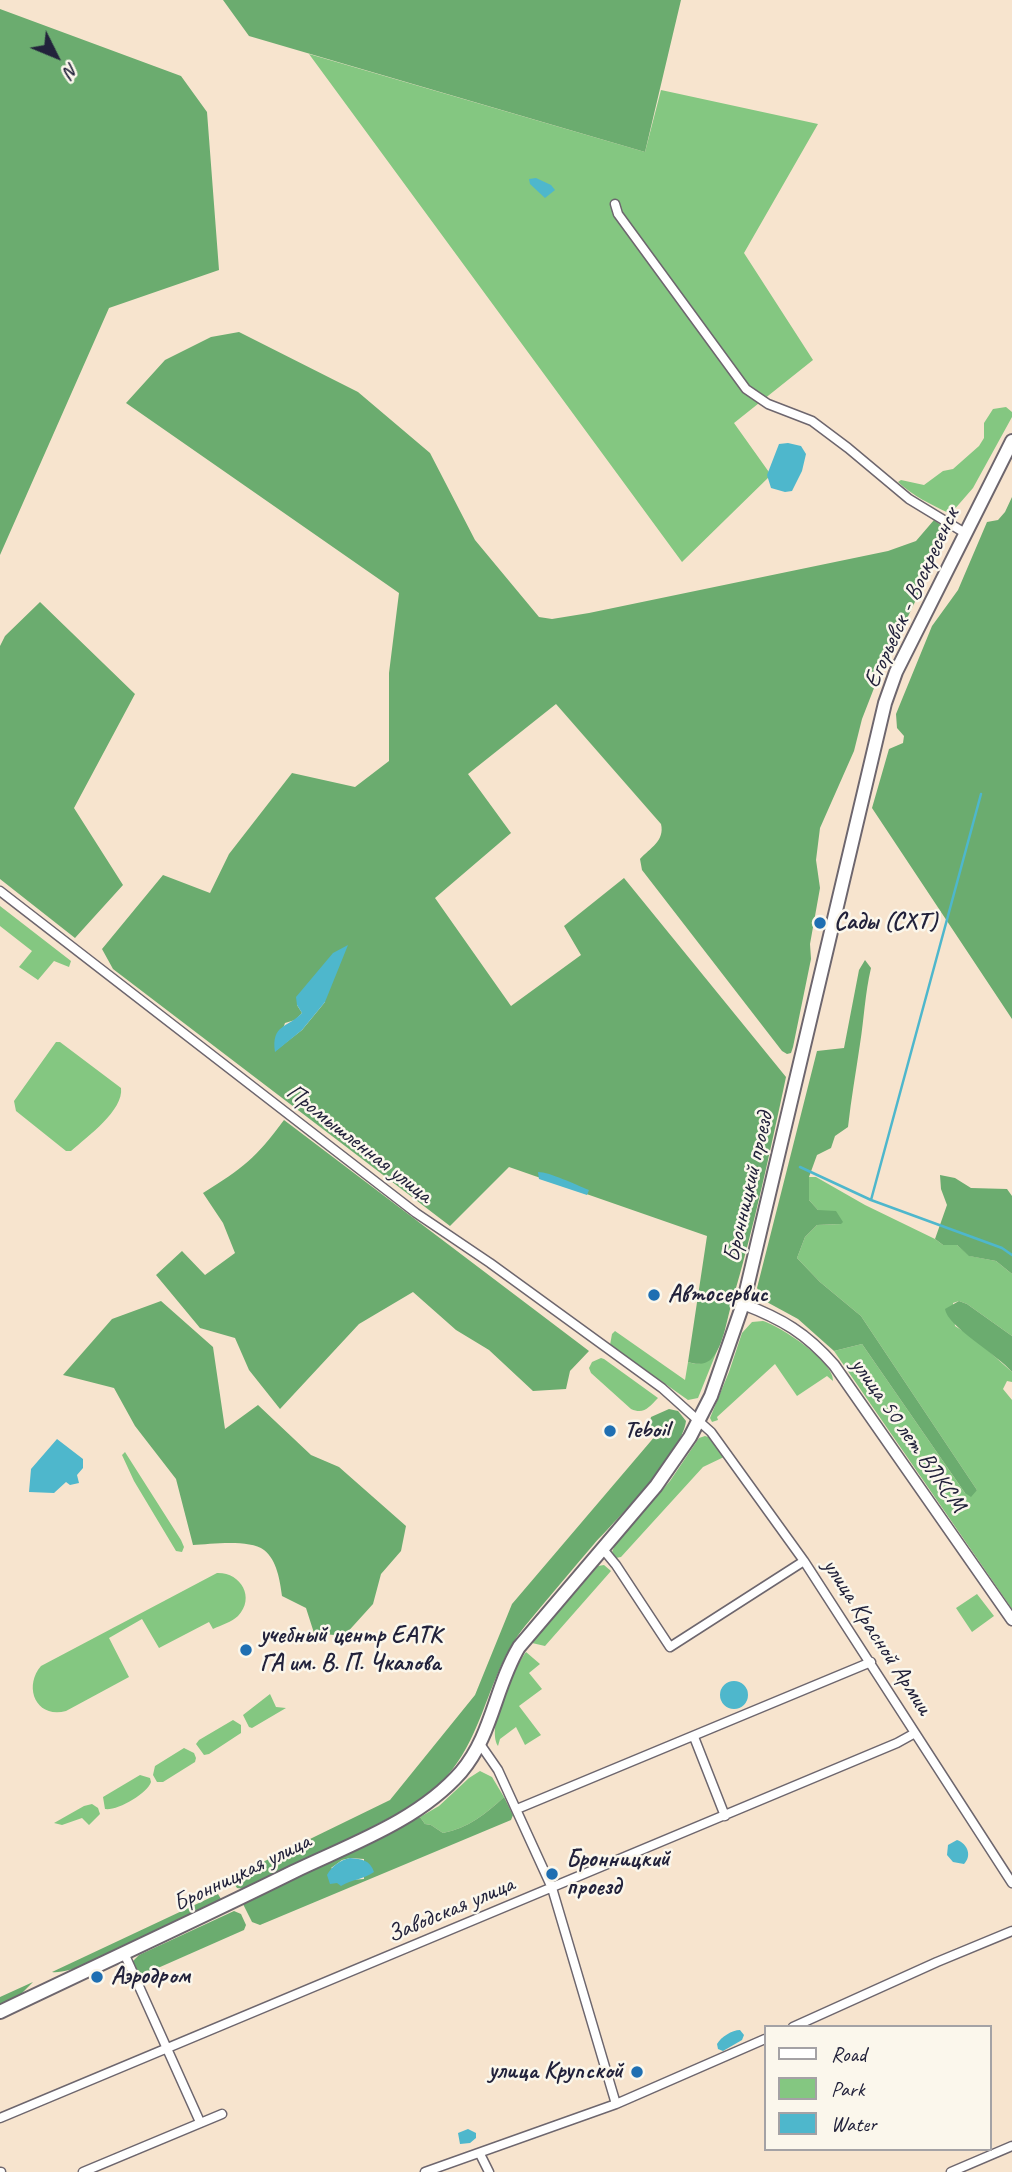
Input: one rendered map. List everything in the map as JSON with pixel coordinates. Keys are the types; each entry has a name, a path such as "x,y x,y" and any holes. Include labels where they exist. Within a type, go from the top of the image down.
{"main road":[{"name":"Егорьевск - Воскресенск","path":"827,943 885,703 896,672 1012,440"},
{"name":"Бронницкий проезд","path":"480,1744 506,1671 519,1647 667,1470 698,1420 722,1369 743,1304 827,943"},
{"name":"Бронницкая улица","path":"0,2012 416,1811 450,1784 480,1744"}],"street":[{"path":"615,204 618,214 746,389 768,404 812,421 909,499 965,533"},
{"name":"Промышленная улица","path":"0,891 416,1213 490,1263 662,1388 698,1420"},
{"name":"улица 50 лет ВЛКСМ","path":"743,1304 791,1325 834,1365 1012,1620"},
{"name":"улица Красной Армии","path":"698,1420 723,1446 804,1560 1012,1883"},
{"path":"602,1548 670,1647 804,1560"},
{"path":"517,1809 871,1662"},
{"name":"Заводская улица","path":"0,2118 726,1816 915,1733"},
{"path":"694,1737 726,1816"},
{"path":"480,1744 498,1770 552,1888 616,2104"},
{"path":"797,2025 1012,1931"},
{"path":"124,1953 200,2122"},
{"path":"425,2172 616,2104 764,2039"},
{"path":"83,2172 222,2114"},
{"path":"951,2172 1012,2146"},
{"path":"480,2154 489,2172"}],"green space":[{"path":"223,0 681,0 645,152 249,36"},
{"path":"0,9 181,76 207,112 219,270 109,308 0,555"},
{"path":"309,54 645,152 661,90 818,124 744,253 813,360 734,423 771,475 682,562"},
{"path":"239,332 358,392 430,453 475,540 539,617 552,619 589,613 888,551 916,541 934,520 949,531 876,683 862,719 854,751 820,828 816,860 820,888 810,944 811,959 791,1053 782,1051 642,870 640,859 659,840 661,824 556,704 468,774 511,833 435,898 511,1006 581,955 564,926 624,878 786,1077 755,1218 725,1331 717,1352 708,1362 688,1362 707,1236 509,1167 450,1226 113,969 102,949 163,875 210,893 229,854 292,773 355,787 389,761 389,673 399,593 126,403 165,360 211,337","holes":["325,1002 302,1030 275,1051 285,1023 295,1020 302,1013 297,1005"]},
{"path":"1006,407 1012,412 1012,417 973,488 953,511 949,513 929,503 898,482 901,480 924,485 943,471 953,469 979,446 984,438 984,423 993,409"},
{"path":"1012,497 1012,1019 872,808 889,749 903,743 904,736 897,728 896,714 932,626 958,590 987,522 998,520"},
{"path":"40,602 135,694 74,808 123,885 75,938 0,879 0,646 5,636"},
{"path":"0,906 71,961 69,967 54,961 38,980 19,967 32,951 0,926"},
{"path":"865,960 871,968 848,1127 835,1136 831,1148 817,1155 809,1177 809,1200 818,1210 836,1211 843,1222 817,1225 805,1237 797,1258 820,1282 861,1316 977,1490 971,1497 965,1493 862,1344 834,1351 798,1319 765,1301 757,1288 817,1051 844,1048 859,970"},
{"path":"56,1042 60,1042 121,1088 117,1105 111,1114 71,1151 66,1151 16,1111 14,1101"},
{"path":"284,1120 589,1351 570,1371 566,1389 533,1391 489,1350 456,1330 413,1292 359,1324 280,1409 249,1370 235,1338 200,1328 156,1275 182,1251 205,1275 235,1253 223,1223 203,1193 248,1161"},
{"path":"940,1175 955,1178 971,1188 1007,1189 1012,1196 1012,1274 996,1261 969,1256 957,1245 943,1245 935,1239 947,1205 941,1189"},
{"path":"809,1177 816,1177 943,1245 957,1245 970,1256 996,1261 1012,1274 1012,1336 967,1304 959,1301 953,1303 955,1326 974,1338 1012,1372 1012,1382 1007,1381 1003,1389 1012,1400 1012,1609 834,1351 862,1344 965,1493 977,1490 861,1316 820,1282 797,1258 805,1237 817,1225 841,1224 818,1210 809,1200"},
{"path":"161,1301 213,1347 225,1429 258,1405 311,1455 339,1467 406,1526 401,1551 381,1574 373,1604 344,1636 314,1633 306,1608 282,1596 275,1565 264,1550 240,1543 193,1545 176,1479 135,1426 114,1388 63,1375 112,1319"},
{"path":"959,1301 1012,1336 1012,1372 963,1332 948,1316 945,1309"},
{"path":"763,1321 793,1337 816,1355 831,1373 833,1381 827,1376 797,1396 775,1364 717,1417 718,1420 712,1422 710,1418 742,1333 752,1322"},
{"path":"615,1331 685,1380 688,1362 705,1362 721,1341 698,1398 688,1400 610,1345"},
{"path":"601,1358 658,1398 643,1411 631,1409 591,1373 589,1368 592,1362"},
{"path":"669,1409 678,1411 686,1421 673,1451 647,1486 525,1626 501,1666 475,1730 452,1770 436,1787 411,1806 259,1882 244,1889 237,1888 232,1877 390,1800 475,1695 512,1604 656,1435 649,1426 651,1417"},
{"path":"699,1438 711,1438 726,1456 703,1467 621,1557 616,1558 612,1552 615,1545 670,1481"},
{"path":"125,1452 181,1540 184,1547 182,1552 176,1551 134,1481 122,1455"},
{"path":"604,1565 611,1571 545,1646 532,1643 598,1566"},
{"path":"217,1573 233,1577 243,1587 246,1601 236,1618 213,1629 209,1622 159,1648 142,1619 109,1638 129,1677 66,1711 56,1712 40,1706 33,1692 33,1683 41,1666"},
{"path":"977,1594 994,1616 972,1632 956,1608"},
{"path":"526,1652 540,1664 529,1673 542,1689 519,1706 541,1735 525,1745 516,1727 500,1739 498,1746 495,1725 498,1712 514,1671"},
{"path":"270,1694 276,1707 286,1708 252,1728 249,1727 243,1715"},
{"path":"233,1720 241,1725 241,1733 204,1755 196,1744 199,1740"},
{"path":"184,1748 194,1753 195,1762 163,1782 157,1782 153,1775 155,1766"},
{"path":"480,1771 492,1777 504,1797 476,1820 461,1828 443,1833 425,1824 420,1817 439,1806"},
{"path":"140,1775 150,1778 151,1782 144,1792 124,1804 105,1809 103,1797"},
{"path":"504,1797 513,1815 511,1820 260,1925 252,1922 243,1904 420,1817 425,1824 443,1833 452,1831 483,1815","holes":["364,1859 364,1879 351,1880 331,1868 342,1860"]},
{"path":"92,1804 98,1808 100,1814 89,1825 82,1818 62,1825 54,1823 84,1806"},
{"path":"218,1894 221,1899 219,1901 109,1956 66,1971 52,1972"},
{"path":"234,1911 241,1914 246,1925 244,1930 138,1975 132,1962 139,1955"},
{"path":"33,1982 19,1996 0,2005 0,1997"}],"water":[{"path":"536,178 555,190 545,198 530,184 529,179"},
{"path":"779,444 801,446 806,454 802,471 792,491 785,492 771,488 767,475"},
{"path":"348,945 325,1002 302,1030 275,1052 274,1043 278,1031 302,1013 296,997 333,953"},
{"path":"538,1172 556,1176 589,1190 587,1195 539,1179"},
{"path":"57,1439 83,1459 83,1468 77,1475 79,1483 70,1485 66,1482 54,1493 29,1492 31,1469"},
{"path":"734,1681 744,1685 748,1695 744,1705 734,1709 724,1705 720,1695 724,1685"},
{"path":"957,1840 964,1844 968,1851 964,1864 953,1862 947,1855 948,1845"},
{"path":"350,1858 365,1861 374,1872 341,1886 337,1883 330,1884 327,1875 329,1872 340,1862"},
{"path":"740,2030 744,2035 742,2040 723,2051 718,2049 717,2044 721,2039"},
{"path":"468,2129 476,2133 476,2138 470,2143 460,2144 458,2133"}],"waterway":[{"path":"871,1200 981,794"},
{"path":"800,1167 871,1200 1002,1248 1012,1255"}],"place":[{"name":"Сады (СХТ)","path":"820,923"},
{"name":"Автосервис","path":"654,1295"},
{"name":"Teboil","path":"610,1431"},
{"name":"учебный центр ЕАТК ГА им. В. П. Чкалова","path":"246,1650"},
{"name":"Бронницкий проезд","path":"552,1874"},
{"name":"Аэродром","path":"97,1977"},
{"name":"улица Крупской","path":"637,2072"}]}
